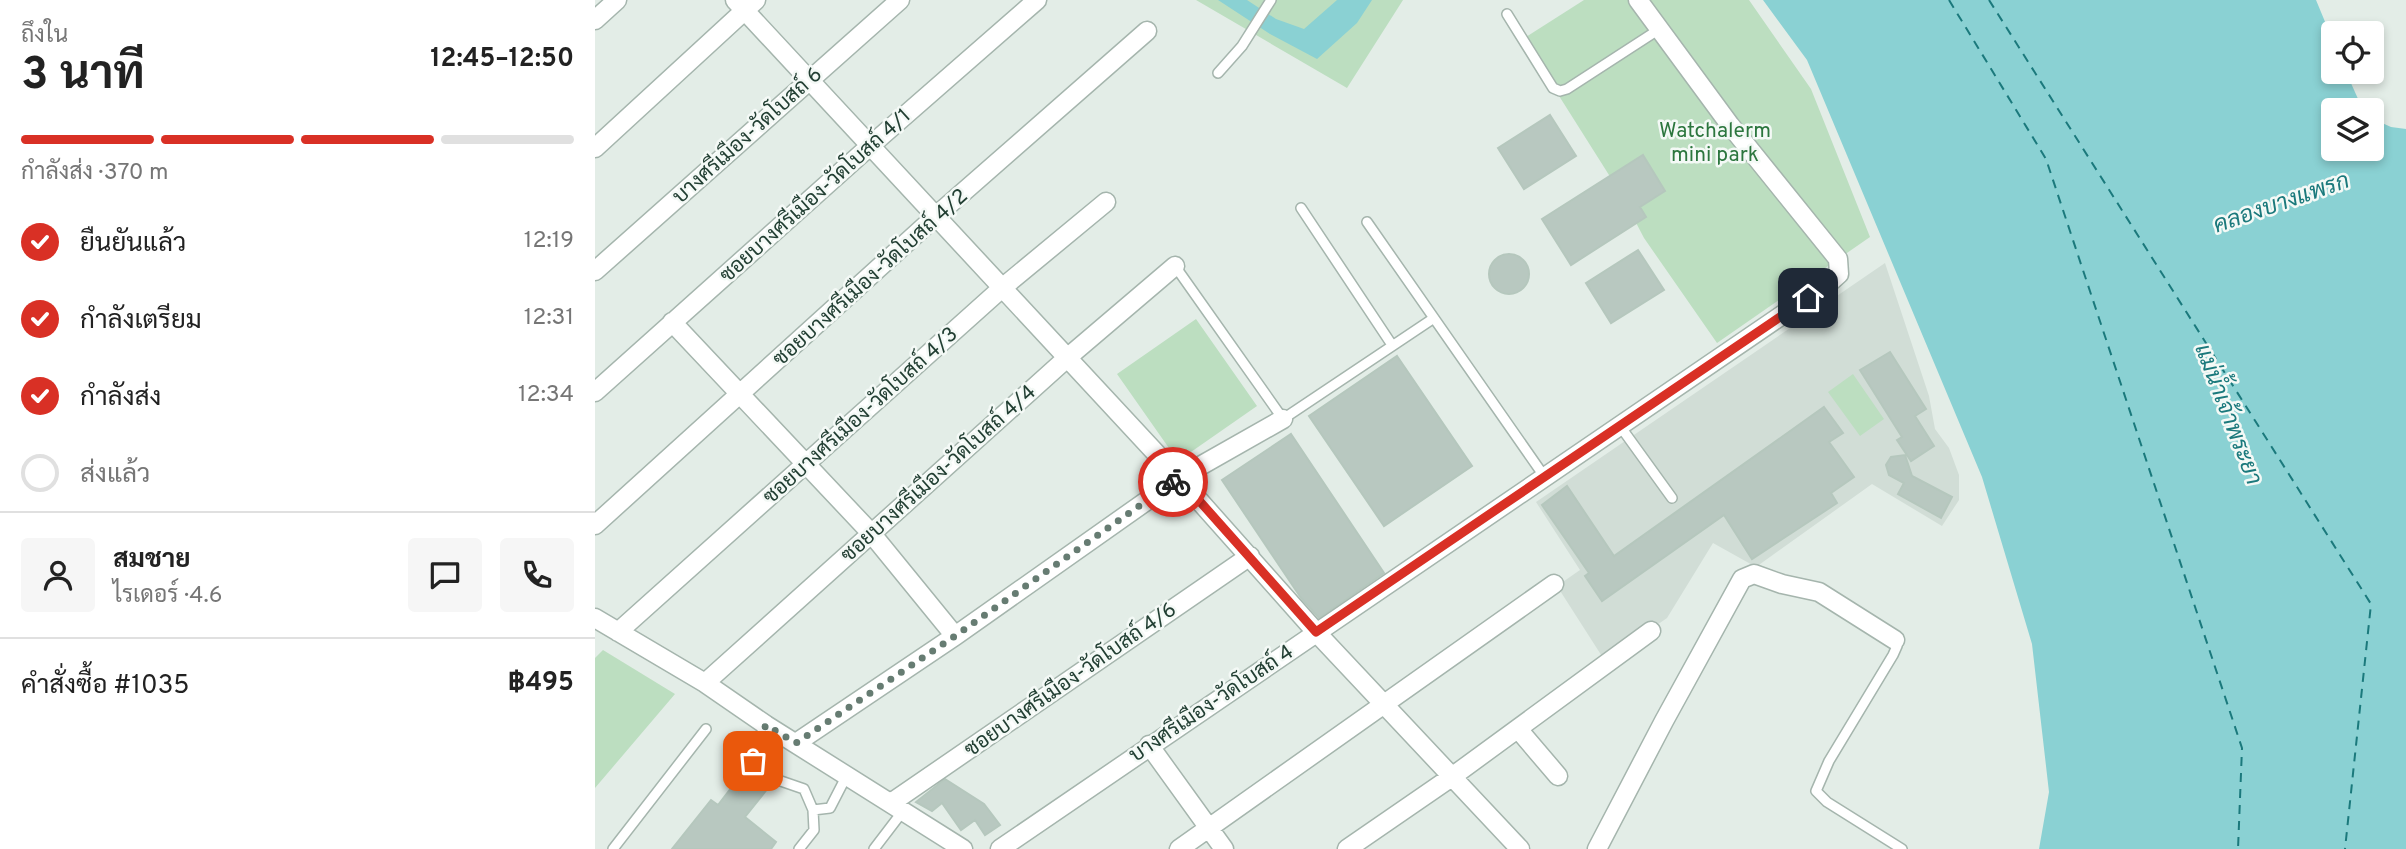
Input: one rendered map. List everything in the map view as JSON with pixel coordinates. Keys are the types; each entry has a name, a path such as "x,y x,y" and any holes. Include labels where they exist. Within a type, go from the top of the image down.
{"street":[{"path":"595,20 617,0"},
{"name":"บางศรีเมือง-วัดโบสถ์ 6","path":"595,271 900,0"},
{"name":"ซอยบางศรีเมือง-วัดโบสถ์ 4/1","path":"595,392 1037,0"},
{"path":"1638,0 1658,30"},
{"path":"595,148 745,3 809,80 1179,478 1316,632 1453,776 1512,847"},
{"name":"บางศรีเมือง-วัดโบสถ์ 4","path":"1000,849 1839,274 1837,259 1658,30"},
{"name":"ซอยบางศรีเมือง-วัดโบสถ์ 4/2","path":"595,525 936,216 1147,31"},
{"name":"ซอยบางศรีเมือง-วัดโบสถ์ 4/3","path":"618,632 1002,289 1106,202"},
{"name":"ซอยบางศรีเมือง-วัดโบสถ์ 4/4","path":"705,683 1067,358 1175,266"},
{"path":"671,322 871,533 955,636"},
{"path":"796,743 955,636 1179,478 1283,419"},
{"name":"ซอยบางศรีเมือง-วัดโบสถ์ 4/6","path":"897,807 1250,556"},
{"path":"1597,849 1742,579 1754,574 1782,584 1819,592 1895,639"},
{"path":"1178,849 1554,584"},
{"path":"595,618 705,683 766,725 963,849"},
{"path":"1347,849 1453,776 1651,631"},
{"path":"1518,729 1557,776"},
{"path":"1149,745 1224,849"}],"lane":[{"path":"1218,73 1241,46 1271,0"},
{"path":"1507,14 1553,88 1560,91 1658,30"},
{"path":"1301,208 1392,345"},
{"path":"1367,222 1544,477"},
{"path":"1175,266 1283,419 1434,318"},
{"path":"1620,426 1672,498"},
{"path":"1895,639 1897,646 1893,655 1829,761 1817,791 1827,802 1902,849"},
{"path":"766,725 752,750 753,761 775,779 804,789 813,810 814,830"},
{"path":"613,849 706,729"},
{"path":"799,849 830,808 847,775"},
{"path":"874,849 897,807"},
{"path":"813,810 830,808"}],"shaded area":[{"path":"1885,263 1929,396 1935,429 1949,448 1959,475 1959,500 1942,526 1872,484 1756,567 1713,543 1667,618 1605,661 1557,586 1580,570 1536,502"}],"green space":[{"path":"1196,0 1403,0 1347,88"},
{"name":"Watchalerm mini park","path":"1584,0 1749,0 1811,89 1870,237 1717,343 1644,238 1621,194 1523,39"},
{"path":"1196,319 1257,406 1178,461 1117,374"},
{"path":"1853,374 1884,419 1860,436 1828,392"},
{"path":"603,650 675,694 595,788 595,658"}],"water":[{"path":"1218,0 1247,0 1276,19 1304,29 1337,0 1372,0 1357,23 1317,59 1270,34"},
{"path":"1763,0 2316,0 2325,21 2321,21 2321,84 2351,84 2358,98 2321,98 2321,161 2384,161 2384,124 2406,129 2406,849 2039,849 2049,792 2032,644 1982,477 1807,60"}],"building":[{"path":"1550,115 1576,156 1524,189 1498,148"},
{"path":"1643,155 1665,191 1640,207 1646,217 1571,265 1542,219"},
{"path":"1638,250 1664,290 1611,323 1586,283"},
{"path":"1509,254 1517,255 1523,260 1528,266 1528,282 1523,288 1517,293 1509,294 1501,293 1495,288 1490,282 1489,274 1490,266 1495,260 1501,255"},
{"path":"1890,352 1926,409 1915,416 1934,446 1911,461 1897,440 1902,437 1860,370"},
{"path":"1397,356 1472,466 1384,526 1309,416"},
{"path":"1824,407 1843,433 1829,442 1854,477 1831,493 1837,503 1752,559 1724,515 1602,601 1585,576 1589,573 1542,505 1567,486 1614,556"},
{"path":"1291,434 1384,573 1319,618 1301,598 1222,480"},
{"path":"1905,455 1912,476 1952,497 1941,518 1898,494 1904,483 1889,475 1886,465 1891,457"},
{"path":"745,770 768,788 745,817 776,842 771,849 672,849 711,800 718,805"},
{"path":"945,779 984,804 1000,825 985,835 975,820 961,830 942,803 932,811 916,802"}],"ferry route":[{"path":"1949,0 2046,159 2242,748 2238,849"},
{"path":"1989,0 2371,604 2345,849"}],"way so far":[{"path":"753,761 752,750 766,725 796,743 955,636 1173,482"}],"route":[{"path":"1173,482 1179,478 1316,632 1808,298"}],"water label":[{"name":"คลองบางแพรก","path":"2281,202"},
{"name":"แม่น้ำเจ้าพระยา","path":"2229,414"}]}
